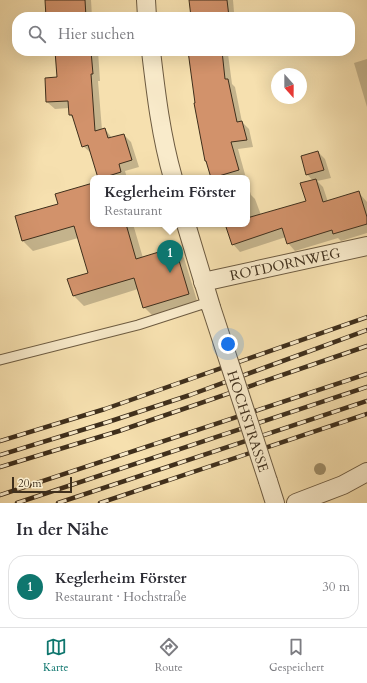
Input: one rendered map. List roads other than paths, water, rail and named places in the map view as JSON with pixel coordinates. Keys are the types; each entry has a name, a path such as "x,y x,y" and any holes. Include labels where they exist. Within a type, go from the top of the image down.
{"street":[{"path":"146,0 147,12"},
{"path":"152,56 159,115 172,175"},
{"name":"HOCHSTRASSE","path":"187,227 210,305 275,503"},
{"name":"ROTDORNWEG","path":"203,282 367,246"},
{"path":"296,503 343,485 367,472"}],"lane":[{"path":"0,360 210,305"}],"railway":[{"path":"0,441 105,409 367,317"},
{"path":"0,455 190,395 367,330"},
{"path":"0,467 119,431 367,346"},
{"path":"0,495 367,374"},
{"path":"17,503 367,387"},
{"path":"58,503 367,401"},
{"path":"100,503 367,414"}],"place":[{"name":"Keglerheim Förster","path":"170,273"}]}
